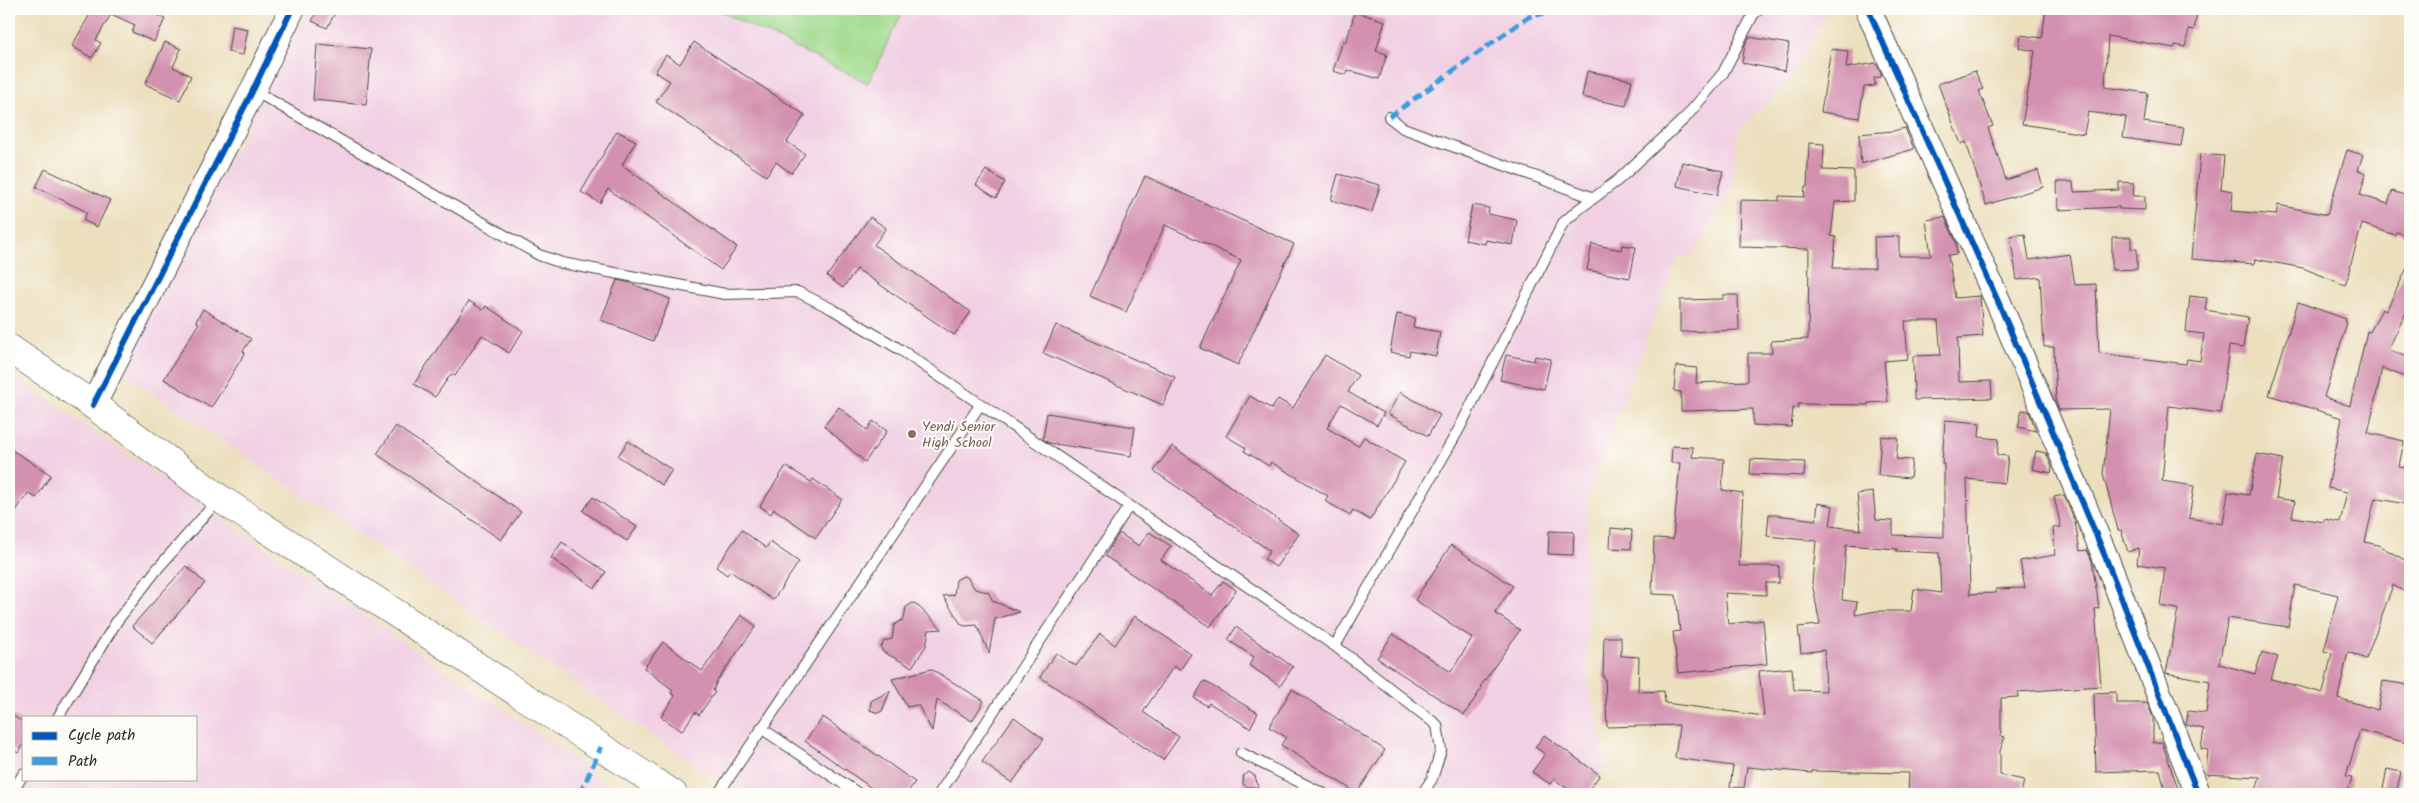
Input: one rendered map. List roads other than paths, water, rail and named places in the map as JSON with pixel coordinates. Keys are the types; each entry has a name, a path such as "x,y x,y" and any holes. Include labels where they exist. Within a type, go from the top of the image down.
{"main road":[{"path":"9,348 93,405 219,498 673,794"}],"street":[{"path":"93,405 254,90 292,9"},
{"path":"1868,9 2000,306 2105,556 2198,794"}],"lane":[{"path":"1334,646 1458,429 1563,223 1618,180 1685,118 1723,73 1753,15 1759,9"},
{"path":"254,90 539,255 571,265 725,294 798,292 832,309 901,350 1334,646 1437,725 1441,750 1432,779 1422,794"},
{"path":"1389,117 1403,128 1594,198"},
{"path":"718,794 980,404"},
{"path":"59,716 117,621 158,568 219,498"},
{"path":"939,794 1129,506"},
{"path":"761,728 859,794"},
{"path":"1241,753 1324,794"},
{"path":"11,794 22,776"}],"place":[{"name":"Yendi Senior High School","path":"912,434"}]}
